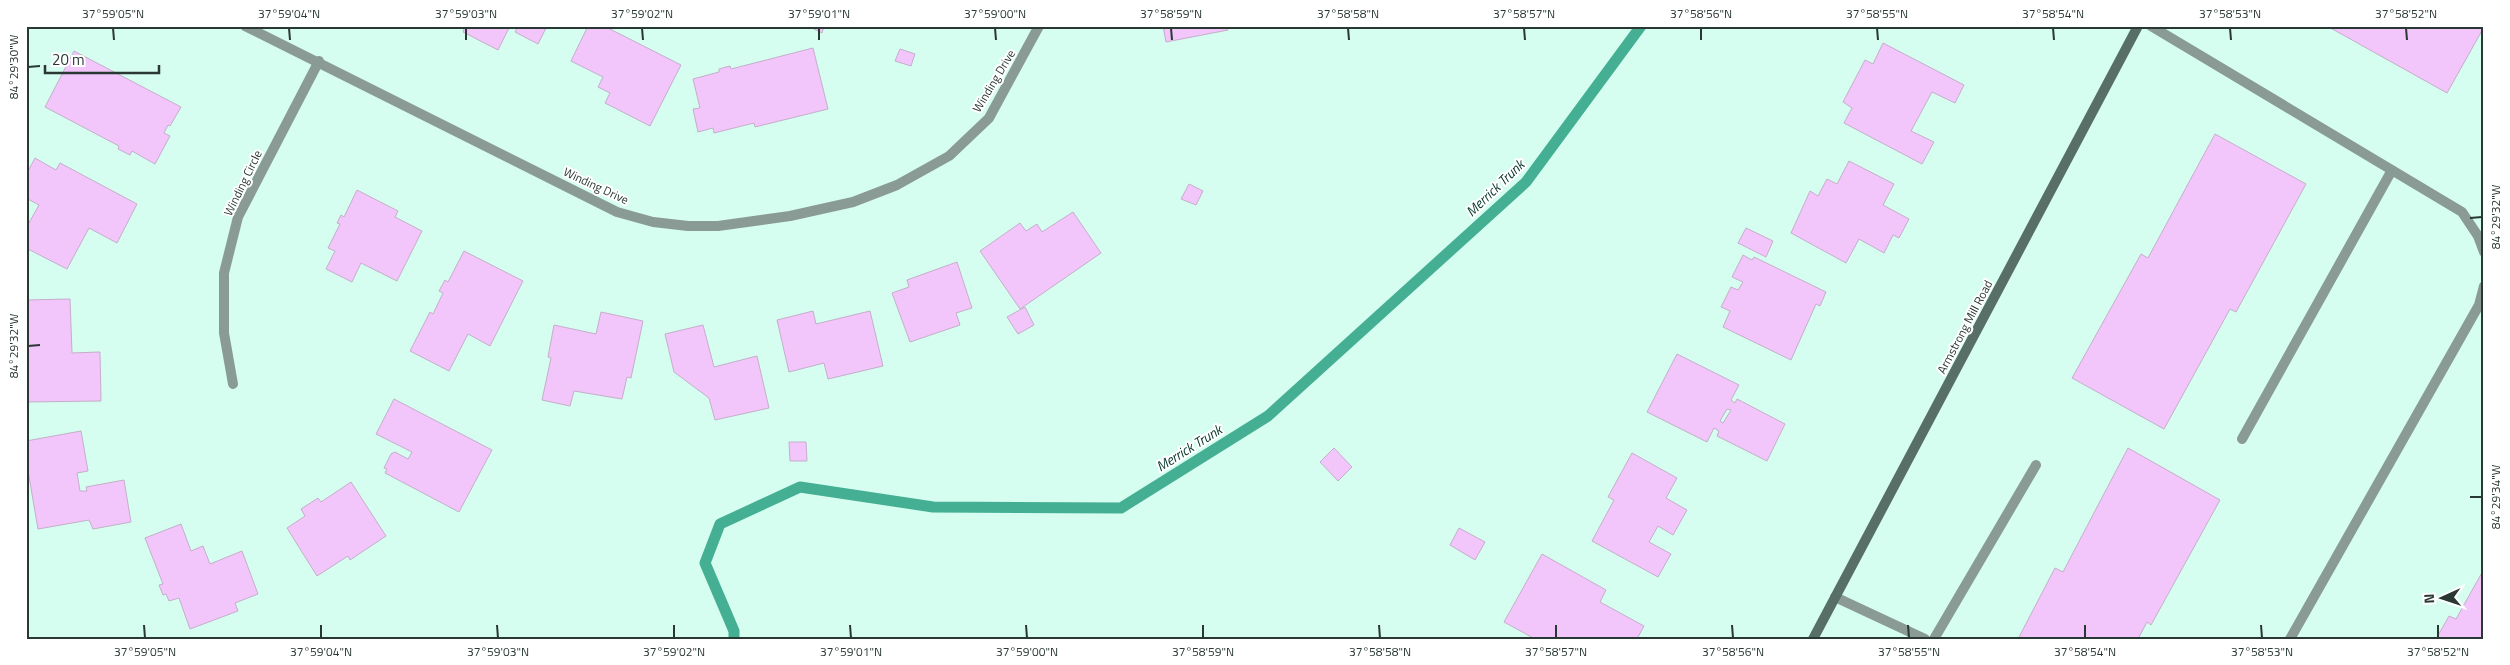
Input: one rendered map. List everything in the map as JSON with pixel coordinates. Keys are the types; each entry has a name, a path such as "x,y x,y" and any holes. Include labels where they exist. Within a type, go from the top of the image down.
{"main road":[{"name":"Armstrong Mill Road","path":"1813,639 2138,26"}],"street":[{"name":"Winding Drive","path":"245,26 319,61 617,212 653,222 688,226 718,226 790,216 853,202 897,185 949,156 989,118 1039,26"},
{"path":"2151,26 2462,212 2478,236 2484,252"},
{"name":"Winding Circle","path":"234,384 224,333 224,273 238,217 319,61"},
{"path":"2242,439 2392,170"},
{"path":"2290,639 2479,305 2484,286"},
{"path":"1934,639 2036,465"},
{"path":"1835,597 1925,639"}],"building":[{"path":"465,26 510,26 498,50 463,32"},
{"path":"518,26 547,26 538,44 515,32"},
{"path":"588,26 604,26 681,65 650,126 605,103 610,93 598,87 603,77 571,61"},
{"path":"808,26 824,26 822,33"},
{"path":"1163,26 1228,26 1228,30 1166,42"},
{"path":"2327,26 2484,26 2484,27 2447,93"},
{"path":"1883,43 1964,85 1955,103 1932,92 1911,131 1934,142 1922,164 1844,123 1852,108 1843,102 1865,60 1873,64"},
{"path":"813,48 828,109 755,127 754,123 714,133 713,128 698,132 693,109 700,108 693,79 719,72 719,69 730,66 731,69"},
{"path":"900,49 915,54 911,66 895,61"},
{"path":"74,51 181,107 164,133 170,136 155,164 132,151 130,155 118,149 119,146 45,107"},
{"path":"2215,134 2306,184 2236,312 2230,309 2164,429 2072,378 2141,254 2148,258"},
{"path":"35,158 56,170 60,163 137,204 117,243 89,228 67,269 26,248 26,228 39,205 26,198 26,175"},
{"path":"1849,161 1894,184 1883,205 1909,219 1899,238 1893,235 1884,253 1859,239 1846,263 1791,233 1810,191 1818,196 1827,179 1837,184"},
{"path":"1189,184 1203,191 1196,205 1181,199"},
{"path":"357,190 398,211 395,217 422,231 397,281 361,263 352,282 326,269 335,251 328,248 340,224 337,223 341,215 344,217"},
{"path":"1073,212 1101,253 1020,309 980,251 1020,223 1026,231 1037,224 1042,232"},
{"path":"1746,228 1773,241 1766,257 1738,243"},
{"path":"464,251 523,281 490,346 468,334 449,371 410,351 430,312 433,314 443,293 439,291 445,280 448,282"},
{"path":"1743,255 1752,260 1754,257 1826,292 1820,306 1816,304 1791,360 1723,327 1730,311 1721,307 1731,287 1738,290 1743,282 1732,277"},
{"path":"957,262 972,308 956,313 960,325 910,342 892,293 909,287 907,280"},
{"path":"70,299 72,353 100,352 101,401 26,402 26,300"},
{"path":"1025,307 1034,325 1018,334 1007,317"},
{"path":"813,311 816,324 870,311 883,366 828,379 824,363 789,372 777,320"},
{"path":"601,312 643,321 631,378 627,377 622,399 574,391 570,406 542,400 551,358 548,357 554,325 596,334"},
{"path":"703,325 714,367 757,356 769,408 715,420 709,398 674,372 665,334"},
{"path":"1677,354 1739,385 1731,400 1735,403 1737,399 1785,424 1767,461 1717,436 1719,431 1714,428 1707,442 1647,412","holes":["1727,409 1731,410 1723,423 1720,421"]},
{"path":"394,399 492,450 459,512 385,473 387,469 384,468 391,454 395,452 408,459 412,452 376,434"},
{"path":"81,431 88,471 77,473 80,491 87,491 86,487 124,480 131,522 93,529 89,520 38,529 26,459 26,441"},
{"path":"789,442 806,442 807,461 790,461"},
{"path":"1334,448 1352,467 1338,481 1320,462"},
{"path":"2128,448 2220,500 2151,625 2147,622 2138,639 2018,639 2055,568 2063,572"},
{"path":"1632,453 1677,478 1666,498 1687,510 1673,535 1658,526 1649,542 1671,554 1658,577 1592,541 1614,500 1608,497"},
{"path":"351,482 386,536 350,560 348,556 317,576 287,528 305,516 301,509 318,498 321,502"},
{"path":"181,524 191,551 203,546 210,564 242,551 258,594 235,603 238,611 190,629 179,598 169,601 166,594 163,595 159,585 163,584 145,538"},
{"path":"1459,528 1485,542 1475,560 1450,545"},
{"path":"1542,554 1606,590 1600,602 1644,626 1637,639 1535,639 1504,622"},
{"path":"2484,569 2484,639 2436,639 2449,616 2456,619"}],"waterway":[{"name":"Merrick Trunk","path":"734,639 734,631 705,563 720,524 800,487 933,507 1121,508 1268,416 1526,182 1641,26"}]}
